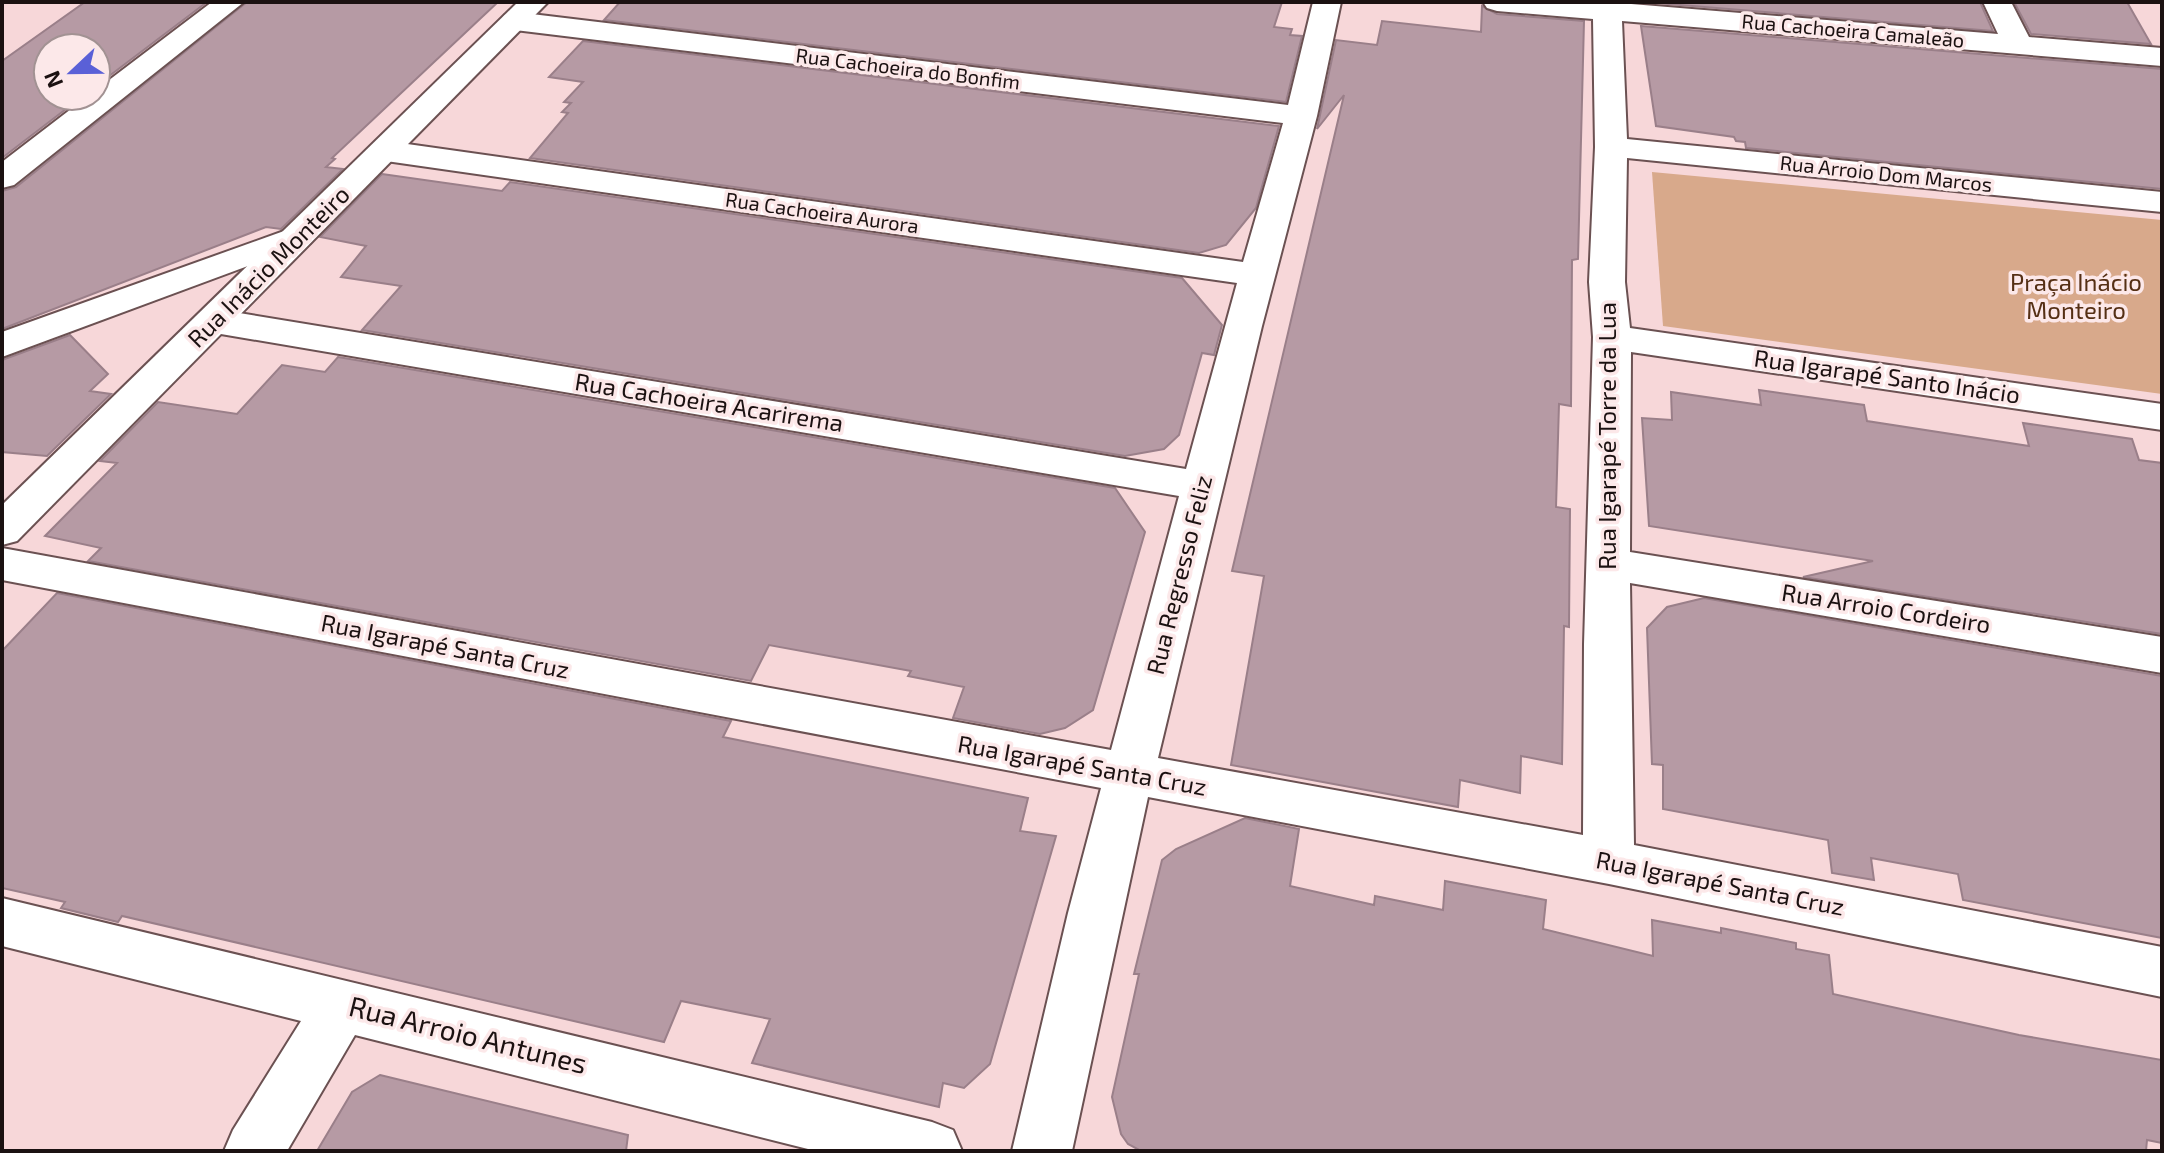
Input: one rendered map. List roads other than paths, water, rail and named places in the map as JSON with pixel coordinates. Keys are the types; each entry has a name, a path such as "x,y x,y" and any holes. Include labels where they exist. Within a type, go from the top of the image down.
{"street":[{"path":"2,178 230,2"},
{"name":"Rua Regresso Feliz","path":"1042,1151 1094,913 1257,275 1301,116 1327,2"},
{"name":"Rua Cachoeira Camaleão","path":"1497,2 2162,57"},
{"path":"1997,2 2018,45"},
{"name":"Rua Igarapé Torre da Lua","path":"1607,11 1611,147 1607,282 1612,337 1609,862"},
{"name":"Rua Cachoeira do Bonfim","path":"525,12 1301,116"},
{"name":"Rua Inácio Monteiro","path":"2,530 525,12"},
{"name":"Rua Arroio Dom Marcos","path":"1611,147 2162,202"},
{"name":"Rua Cachoeira Aurora","path":"386,151 1257,275"},
{"path":"2,345 298,236"},
{"name":"Rua Cachoeira Acarirema","path":"215,321 1203,486"},
{"name":"Rua Igarapé Santo Inácio","path":"1612,337 2162,417"},
{"name":"Rua Igarapé Santa Cruz","path":"2,564 1609,862 2162,972"},
{"name":"Rua Arroio Cordeiro","path":"1609,564 2162,655"},
{"name":"Rua Arroio Antunes","path":"2,922 343,1003 932,1151"},
{"path":"254,1151 343,1003"}],"park label":[{"name":"Praça Inácio Monteiro","path":"2076,297"}]}
